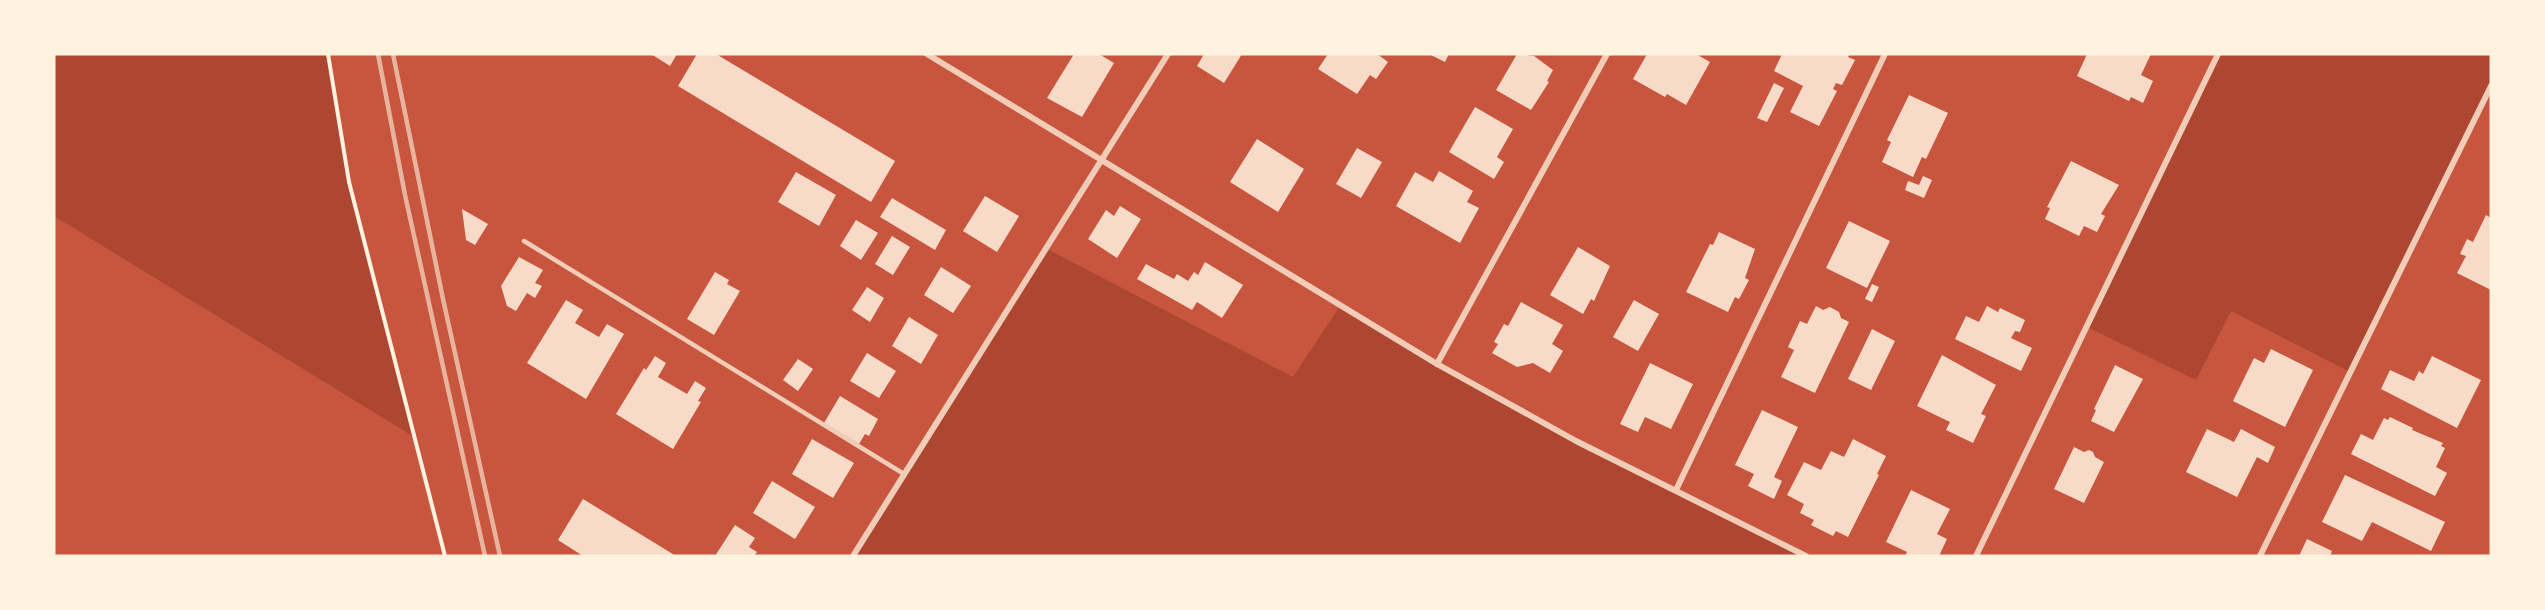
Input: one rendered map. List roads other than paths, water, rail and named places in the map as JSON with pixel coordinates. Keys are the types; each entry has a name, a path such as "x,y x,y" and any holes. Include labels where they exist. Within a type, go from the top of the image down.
{"street":[{"path":"927,54 1437,364 1576,441 1806,556"},
{"path":"853,556 1168,54"},
{"path":"1437,364 1607,54"},
{"path":"1676,490 1885,54"},
{"path":"1976,556 2218,54"},
{"path":"2260,556 2491,86"}],"lane":[{"path":"524,241 904,474"}],"railway":[{"path":"378,54 405,195 485,556"},
{"path":"393,54 443,299 500,556"}]}
